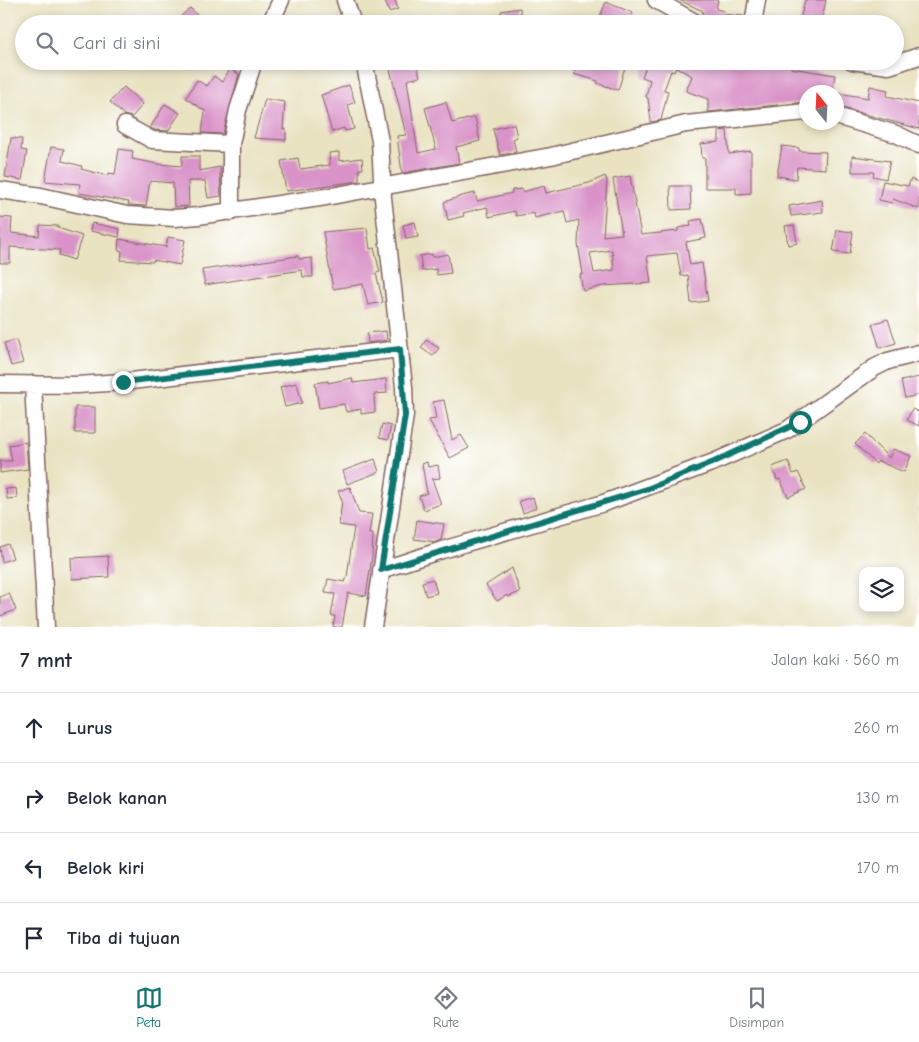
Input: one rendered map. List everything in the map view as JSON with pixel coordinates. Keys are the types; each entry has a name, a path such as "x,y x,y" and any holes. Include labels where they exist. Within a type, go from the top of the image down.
{"street":[{"path":"274,15 281,0"},
{"path":"345,0 351,15"},
{"path":"656,0 682,15"},
{"path":"754,15 757,0"},
{"path":"904,61 919,56"},
{"path":"231,212 231,144 238,110 251,70"},
{"path":"366,70 380,141 405,415 373,627"},
{"path":"0,190 41,196 97,209 175,218 231,212 383,187 570,152 686,124 799,113"},
{"path":"844,118 896,134 919,145"},
{"path":"125,125 152,140 231,144"},
{"path":"0,384 77,385 123,382 400,349"},
{"path":"381,570 442,550 604,503 677,478 787,430 874,368 888,361 919,353"},
{"path":"33,384 46,627"}],"building":[{"path":"385,0 395,0 398,9 389,12"},
{"path":"679,0 718,0 716,9 724,11 723,14 733,15 702,15 703,11"},
{"path":"805,0 826,0 823,15 801,15"},
{"path":"606,2 633,13 632,15 601,15"},
{"path":"190,8 197,15 182,15"},
{"path":"520,8 521,15 502,15 501,11"},
{"path":"229,70 239,74 223,134 202,133 205,111 186,98 197,80 207,86 214,76 222,82"},
{"path":"390,70 418,70 420,77 407,80 418,153 436,149 425,108 446,102 452,123 475,117 480,141 456,147 459,163 402,173 397,136 406,135"},
{"path":"575,70 624,70 618,90 597,83 598,81 574,74"},
{"path":"645,70 675,70 674,72 671,71 664,90 668,91 661,120 651,122 648,98 646,97 650,80 642,77"},
{"path":"681,70 804,70 835,75 833,85 799,85 799,103 708,112 708,99 686,91 692,76"},
{"path":"349,85 355,102 348,105 354,129 345,131 344,128 332,132 321,95"},
{"path":"870,86 888,90 887,96 919,103 919,129 844,108 844,94 868,98"},
{"path":"124,87 143,104 132,117 124,115 110,102"},
{"path":"265,99 285,102 283,129 286,129 286,140 254,138"},
{"path":"165,104 180,113 168,131 150,128"},
{"path":"514,124 517,137 513,139 516,152 500,155 493,129"},
{"path":"727,130 729,154 751,151 751,193 736,194 736,188 705,188 705,158 702,158 701,144 719,142 719,131"},
{"path":"11,138 22,139 21,150 27,151 22,180 5,177"},
{"path":"782,146 799,148 799,151 826,152 825,169 797,167 796,179 777,176"},
{"path":"51,147 64,149 62,161 82,166 81,169 108,176 109,173 115,174 119,149 133,151 132,159 158,164 182,166 182,156 199,156 199,171 220,167 221,196 208,198 205,181 188,181 189,206 174,207 173,183 150,181 146,206 128,205 129,202 79,193 80,184 45,181"},
{"path":"339,152 339,161 362,158 363,169 359,169 359,181 286,191 281,161 298,158 300,169 330,165 329,153"},
{"path":"852,156 890,161 886,179 873,176 874,172 852,172"},
{"path":"605,176 607,181 603,236 622,234 613,179 630,176 641,235 678,231 678,228 691,226 690,221 702,219 706,238 686,242 690,265 702,263 708,301 691,303 688,275 681,276 677,253 647,256 651,283 603,286 583,291 580,275 583,274 578,244 579,220 567,223 564,211 535,218 534,213 516,216 515,211 489,217 487,207 463,213 464,216 448,220 444,202 475,193 477,201 512,193 512,190 522,189 522,192 544,186 546,193 589,183","holes":["612,250 614,270 594,273 590,253"]},
{"path":"911,179 919,183 919,209 893,199 892,203 879,200 883,181 908,186"},
{"path":"670,186 690,186 691,209 671,210"},
{"path":"822,200 823,212 791,216 789,206"},
{"path":"0,217 12,218 11,233 39,236 40,225 58,226 58,228 82,236 74,260 59,255 60,250 10,247 10,263 0,263"},
{"path":"415,222 418,237 406,239 403,225"},
{"path":"92,223 120,229 119,237 90,231"},
{"path":"794,225 797,243 788,245 785,226"},
{"path":"367,228 370,249 374,248 380,272 376,273 383,302 368,305 363,284 333,289 323,232"},
{"path":"837,230 853,232 850,254 833,252"},
{"path":"168,237 185,240 180,265 153,260 153,262 121,260 122,251 118,250 119,239 166,247"},
{"path":"432,254 432,257 448,254 451,273 437,275 436,269 422,271 420,256"},
{"path":"298,256 299,259 312,258 313,277 303,277 302,270 205,285 202,270"},
{"path":"888,319 896,343 880,348 872,324"},
{"path":"386,331 387,340 368,343 367,333"},
{"path":"16,340 23,363 11,366 4,343"},
{"path":"426,340 439,348 433,356 421,348"},
{"path":"919,377 919,395 905,398 901,381"},
{"path":"352,378 353,383 386,379 387,393 374,394 375,412 361,414 361,409 346,412 344,404 319,408 315,383 328,381 328,383"},
{"path":"297,383 302,403 285,407 280,387"},
{"path":"444,400 452,440 461,435 469,448 450,458 429,420 436,419 433,402"},
{"path":"75,407 95,407 95,433 75,433"},
{"path":"912,409 919,412 919,426 907,420"},
{"path":"382,424 391,426 388,440 379,438"},
{"path":"865,434 889,458 893,449 911,456 904,472 878,461 876,464 855,444"},
{"path":"26,442 28,469 0,473 0,461 12,461 9,445"},
{"path":"375,459 379,472 347,484 343,471"},
{"path":"788,461 793,474 798,472 806,489 788,497 780,479 777,480 772,467"},
{"path":"427,462 428,467 438,465 440,478 432,479 441,504 424,510 419,496 427,493 422,464"},
{"path":"350,487 359,513 372,514 369,534 373,534 372,557 366,596 348,593 342,627 333,627 335,616 331,616 335,594 325,593 328,579 345,582 347,577 354,527 339,525 342,500 338,491"},
{"path":"16,488 17,498 7,499 6,489"},
{"path":"533,497 536,508 523,513 519,501"},
{"path":"417,520 444,524 441,540 436,542 414,539"},
{"path":"8,544 13,558 2,562 0,547"},
{"path":"108,556 109,577 72,579 71,558"},
{"path":"512,568 520,592 508,597 507,595 497,601 486,585"},
{"path":"433,579 437,593 426,596 422,582"},
{"path":"9,593 16,610 0,616 0,597"}],"route":[{"path":"123,382 400,349 405,415 381,570 647,489 714,462 787,430 800,422"}]}
